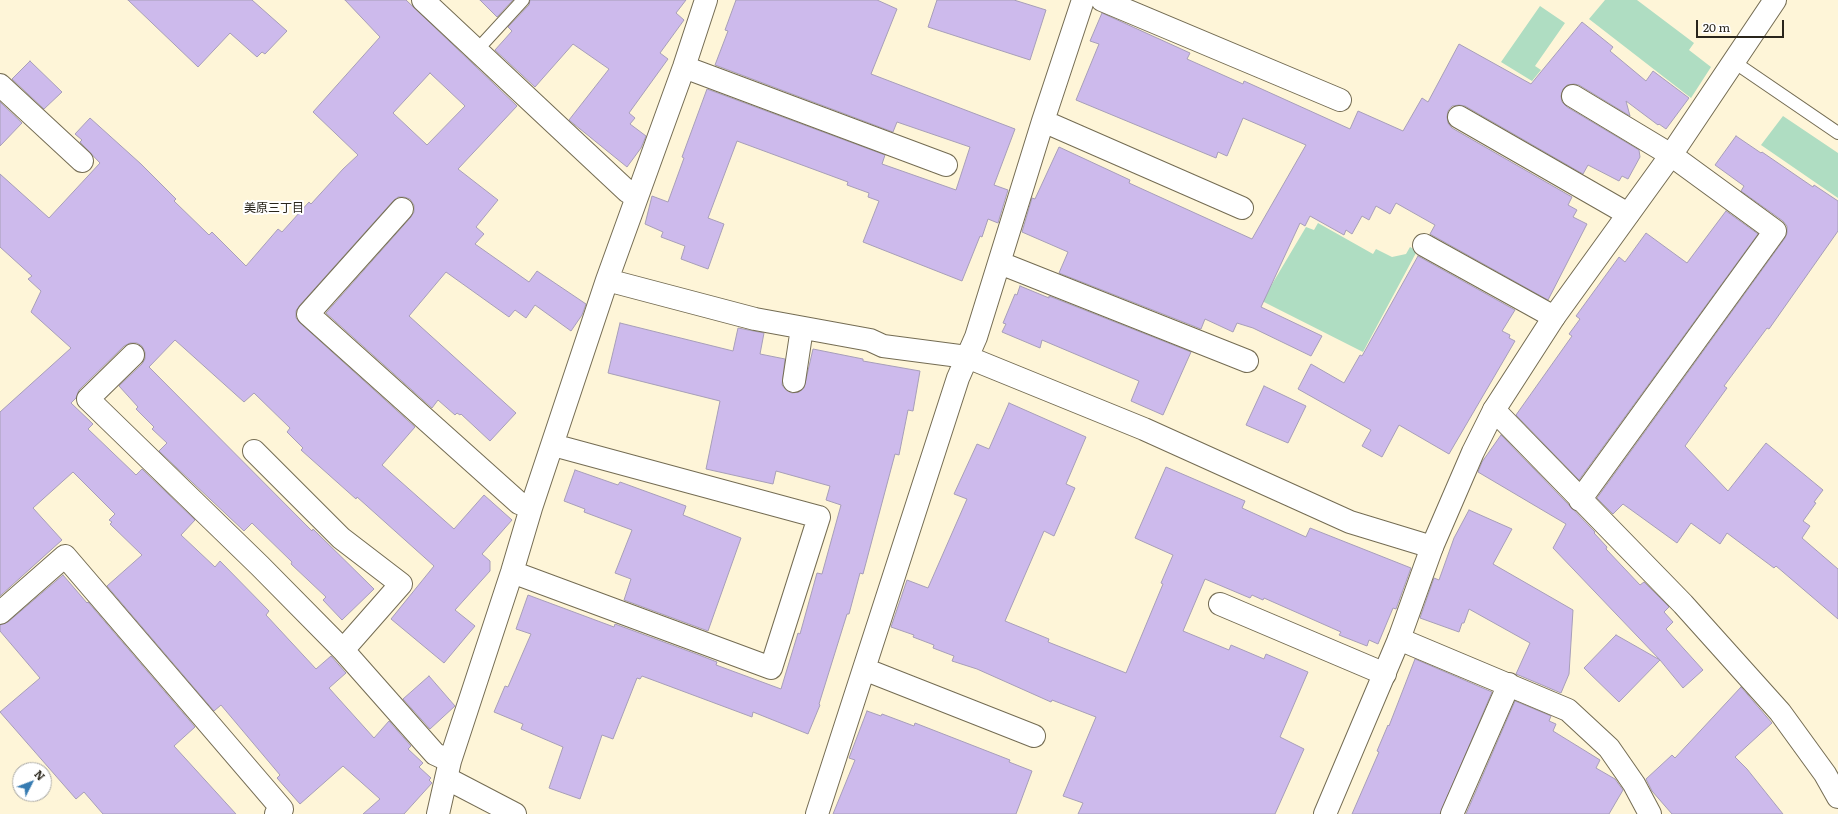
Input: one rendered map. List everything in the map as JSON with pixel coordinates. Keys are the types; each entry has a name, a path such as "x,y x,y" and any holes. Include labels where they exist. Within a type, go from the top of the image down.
{"street":[{"path":"423,0 627,191 636,197"},
{"path":"438,814 448,769 512,572 531,508 553,446 607,280 684,67 706,0"},
{"path":"817,814 958,378 976,337 1043,121 1083,0"},
{"path":"1102,0 1340,100"},
{"path":"1325,814 1385,674 1432,547 1473,452 1494,410 1554,318 1671,155 1775,0"},
{"path":"684,67 946,165"},
{"path":"0,85 82,161"},
{"path":"1573,96 1671,155 1775,231 1580,500"},
{"path":"1458,117 1628,214"},
{"path":"1043,121 1242,208"},
{"path":"402,209 308,314 519,503 531,508"},
{"path":"1424,245 1554,318"},
{"path":"1000,263 1247,361"},
{"path":"607,280 755,319 870,340 883,346 967,357 1138,427 1350,522 1432,547"},
{"path":"794,381 802,328"},
{"path":"133,356 88,399 260,566 343,650 448,769 515,814"},
{"path":"1494,410 1580,500 1683,604 1780,712 1825,774 1838,797"},
{"path":"512,572 771,668 819,517 553,446"},
{"path":"254,450 341,538 401,584 343,650"},
{"path":"0,613 65,556 282,809 276,814"},
{"path":"1220,604 1385,674"},
{"path":"1399,638 1568,710 1609,748 1634,784 1650,814"},
{"path":"864,669 1034,736"},
{"path":"1452,814 1509,684"}],"lane":[{"path":"477,50 523,0"},
{"path":"1734,62 1838,133"}],"green space":[{"path":"1605,0 1637,0 1694,43 1689,50 1711,67 1691,98 1589,19"},
{"path":"1540,6 1565,23 1535,66 1541,70 1532,81 1501,62"},
{"path":"1783,116 1838,153 1838,198 1761,145"},
{"path":"1318,223 1373,254 1376,249 1392,257 1406,254 1410,247 1417,251 1363,352 1262,301 1306,227 1314,230"}],"building":[{"path":"128,0 252,0 287,31 265,54 262,52 257,57 230,33 198,67"},
{"path":"345,0 406,0 517,106 458,169 498,200 476,227 484,234 475,244 529,282 537,271 586,304 582,315 571,331 535,305 526,318 515,310 509,317 446,272 409,316 516,413 490,441 461,414 460,415 457,413 455,415 438,400 432,408 326,313 411,217 414,212 414,205 410,199 398,197 393,201 296,311 296,318 300,323 415,427 382,465 454,529 484,495 512,520 482,554 490,561 490,571 455,610 475,626 444,663 391,619 434,566 357,497 356,499 301,450 303,448 287,432 290,428 254,393 244,402 175,340 149,367 312,531 313,529 374,589 342,620 323,600 326,597 291,564 292,562 252,523 244,531 159,451 167,443 152,429 154,427 136,409 138,407 119,386 142,364 145,359 145,352 142,346 137,343 130,343 124,346 79,390 76,398 71,403 93,424 88,429 136,475 142,469 195,520 181,535 215,567 220,561 269,611 266,615 316,669 331,656 346,673 329,688 374,738 389,721 411,746 408,749 423,763 419,767 431,778 429,780 432,783 404,814 363,814 380,799 343,766 300,804 277,778 280,775 221,705 214,711 107,586 142,555 110,524 112,522 109,520 115,514 73,472 33,508 62,540 0,596 0,412 71,348 31,312 41,291 28,279 32,276 0,247 0,174 49,218 100,163 80,142 82,140 75,134 90,118 141,164 176,199 174,201 209,235 212,232 246,266 278,229 282,232 309,202 311,204 358,155 313,112 380,37","holes":["430,73 465,106 427,145 393,113"]},
{"path":"480,0 513,0 497,17"},
{"path":"530,0 686,0 676,13 684,20 660,53 668,59 629,113 635,118 630,124 646,136 641,148 627,167 569,120 609,69 573,44 535,87 495,50 512,31 508,27 529,5"},
{"path":"736,0 877,0 897,9 871,74 1015,129 994,185 1008,190 998,223 988,219 982,237 980,236 962,281 863,242 879,201 868,197 869,193 847,185 848,182 737,141 708,218 724,224 708,269 681,259 685,246 661,237 663,232 645,224 652,196 668,202 684,158 682,157 707,89 885,155 882,164 956,190 970,147 897,122 893,132 715,65 728,31 725,30"},
{"path":"937,0 1014,0 1046,10 1030,60 928,27"},
{"path":"1102,13 1190,53 1187,59 1243,84 1244,81 1350,129 1358,111 1403,131 1422,98 1428,102 1459,44 1531,84 1582,22 1613,47 1610,51 1646,81 1653,71 1689,98 1666,129 1659,124 1658,125 1626,101 1630,116 1579,85 1567,85 1563,89 1561,96 1562,102 1567,107 1639,150 1640,157 1628,179 1622,176 1619,181 1588,165 1583,174 1465,106 1452,106 1448,111 1447,117 1448,123 1452,128 1572,197 1568,205 1577,210 1573,217 1587,224 1548,300 1430,234 1435,225 1396,203 1390,214 1376,206 1369,220 1362,216 1352,234 1346,230 1344,235 1310,216 1305,226 1300,223 1261,307 1322,336 1311,356 1253,328 1237,323 1233,332 1205,319 1201,329 1059,273 1068,252 1022,232 1032,198 1035,199 1059,147 1130,180 1129,183 1252,239 1306,145 1243,118 1227,156 1218,152 1216,158 1076,100 1099,44 1090,41"},
{"path":"30,61 62,92 44,109 12,79"},
{"path":"0,102 22,123 0,146"},
{"path":"1736,136 1813,187 1814,185 1838,201 1838,231 1769,329 1767,328 1724,386 1727,388 1685,446 1728,491 1766,443 1823,490 1803,521 1810,526 1802,538 1838,569 1838,619 1776,566 1774,568 1727,533 1720,544 1691,523 1677,543 1623,504 1613,514 1597,498 1785,238 1787,233 1787,226 1783,221 1741,191 1744,186 1715,165"},
{"path":"1726,211 1758,234 1579,480 1516,415 1572,336 1569,334 1580,319 1576,316 1619,257 1625,262 1646,233 1687,263"},
{"path":"1418,256 1515,310 1502,331 1510,335 1509,338 1515,341 1449,454 1399,425 1382,457 1362,446 1371,430 1298,389 1311,364 1344,383 1360,355 1362,356"},
{"path":"1020,286 1191,352 1163,415 1131,401 1139,381 1042,340 1040,348 1002,332 1006,324 1003,323 1015,294 1017,295"},
{"path":"620,323 733,351 738,328 764,333 760,354 785,359 782,385 786,390 792,393 799,392 804,388 813,349 863,359 863,361 920,371 913,411 908,410 899,455 895,454 863,574 860,573 849,614 847,614 819,704 820,705 808,734 753,712 752,717 642,676 640,679 637,678 613,739 602,735 580,799 549,788 563,747 521,729 523,724 494,712 505,686 508,687 531,634 516,629 528,595 614,627 615,624 699,655 717,662 716,665 781,689 798,633 800,634 817,573 822,574 841,505 826,500 830,486 776,471 773,484 706,469 720,401 608,373"},
{"path":"1264,386 1306,406 1288,443 1246,425"},
{"path":"1009,403 1086,437 1066,484 1075,488 1054,536 1044,531 1005,621 1049,639 1048,642 1126,673 1163,584 1161,583 1173,555 1135,538 1166,467 1245,501 1242,508 1306,537 1310,528 1411,568 1396,609 1393,608 1378,644 1369,640 1367,646 1339,635 1341,632 1264,598 1263,600 1252,595 1250,598 1205,579 1183,631 1229,650 1231,645 1264,659 1266,654 1308,672 1280,737 1304,749 1275,814 1078,814 1083,803 1063,796 1096,717 1052,700 1051,702 977,669 952,661 954,656 933,648 934,645 913,637 914,635 891,627 907,580 928,588 967,499 954,494 977,444 989,449"},
{"path":"1501,435 1595,532 1594,533 1607,547 1606,549 1640,585 1644,582 1669,607 1664,612 1673,622 1666,629 1703,670 1683,688 1660,660 1553,548 1566,524 1478,472 1482,462"},
{"path":"575,470 618,485 620,482 686,506 683,515 741,538 708,631 624,600 631,579 615,573 632,530 584,512 585,509 564,501"},
{"path":"1469,510 1512,529 1493,564 1573,610 1569,674 1561,693 1516,674 1530,643 1469,609 1459,632 1420,618 1434,578 1439,580 1454,538"},
{"path":"63,575 195,727 174,746 236,814 103,814 84,792 76,799 52,772 52,762 44,762 0,712 40,678 0,631 0,625 8,622"},
{"path":"1616,635 1660,660 1619,702 1584,668"},
{"path":"1415,659 1492,692 1440,814 1352,814 1379,752 1377,751 1388,725 1389,726"},
{"path":"429,676 455,706 430,729 403,699"},
{"path":"1741,687 1772,723 1735,757 1747,769 1783,814 1672,814 1652,791 1646,779 1672,755 1675,758"},
{"path":"1515,701 1551,716 1549,721 1556,724 1553,731 1600,760 1596,768 1615,779 1623,790 1609,814 1466,814"},
{"path":"867,711 881,716 882,714 914,726 915,723 1010,760 1009,762 1032,771 1016,814 833,814 855,760 849,758"}],"district":[{"name":"美原三丁目","path":"274,208"}]}
